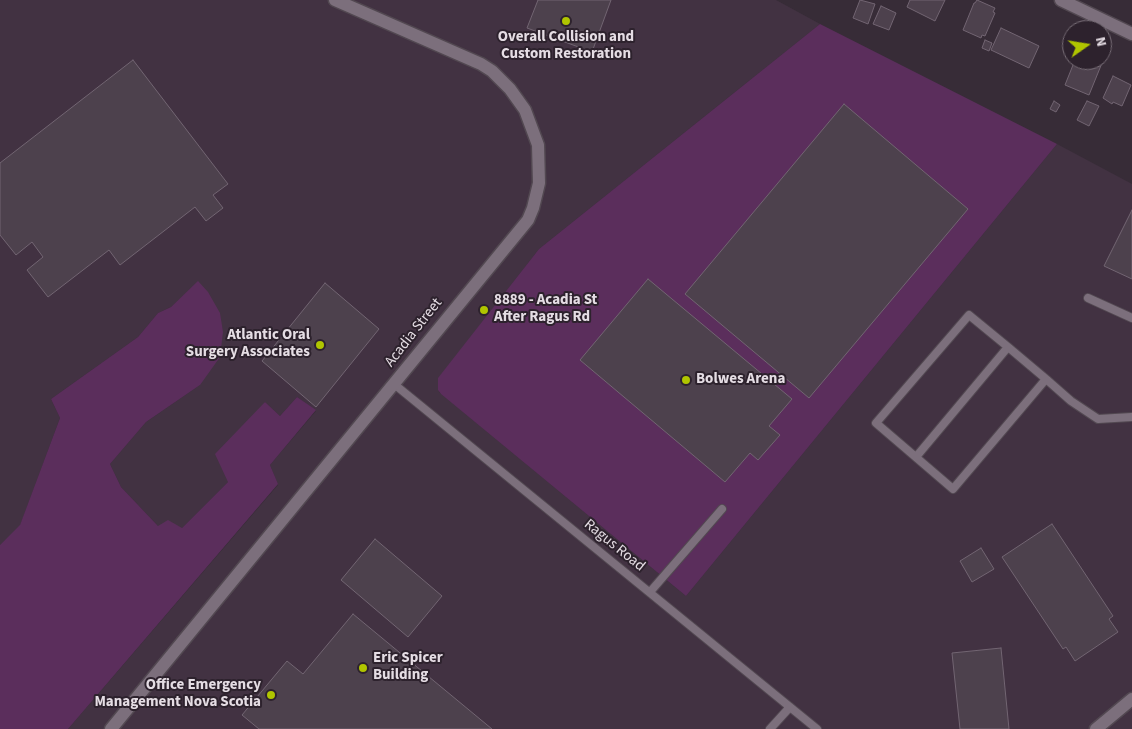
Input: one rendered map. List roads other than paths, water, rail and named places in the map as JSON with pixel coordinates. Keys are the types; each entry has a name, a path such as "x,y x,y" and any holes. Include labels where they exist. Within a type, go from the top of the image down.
{"street":[{"name":"Acadia Street","path":"112,729 394,384 460,300 528,220 533,208 539,183 538,145 525,110 510,89 492,71 461,54 335,0"},
{"path":"1061,0 1132,34"},
{"path":"1096,729 1132,699"}],"lane":[{"path":"1088,298 1132,318"},
{"path":"1046,379 953,489 876,423 969,315 1046,379 1071,401 1098,419 1132,417"},
{"path":"916,458 1008,347"},
{"name":"Ragus Road","path":"394,384 817,729"},
{"path":"650,592 722,509"},
{"path":"770,729 790,706"}],"place":[{"name":"Overall Collision and Custom Restoration","path":"566,21"},
{"name":"8889 - Acadia St After Ragus Rd","path":"484,310"},
{"name":"Atlantic Oral Surgery Associates","path":"320,345"},
{"name":"Bolwes Arena","path":"686,380"},
{"name":"Eric Spicer Building","path":"363,668"},
{"name":"Office Emergency Management Nova Scotia","path":"271,695"}]}
